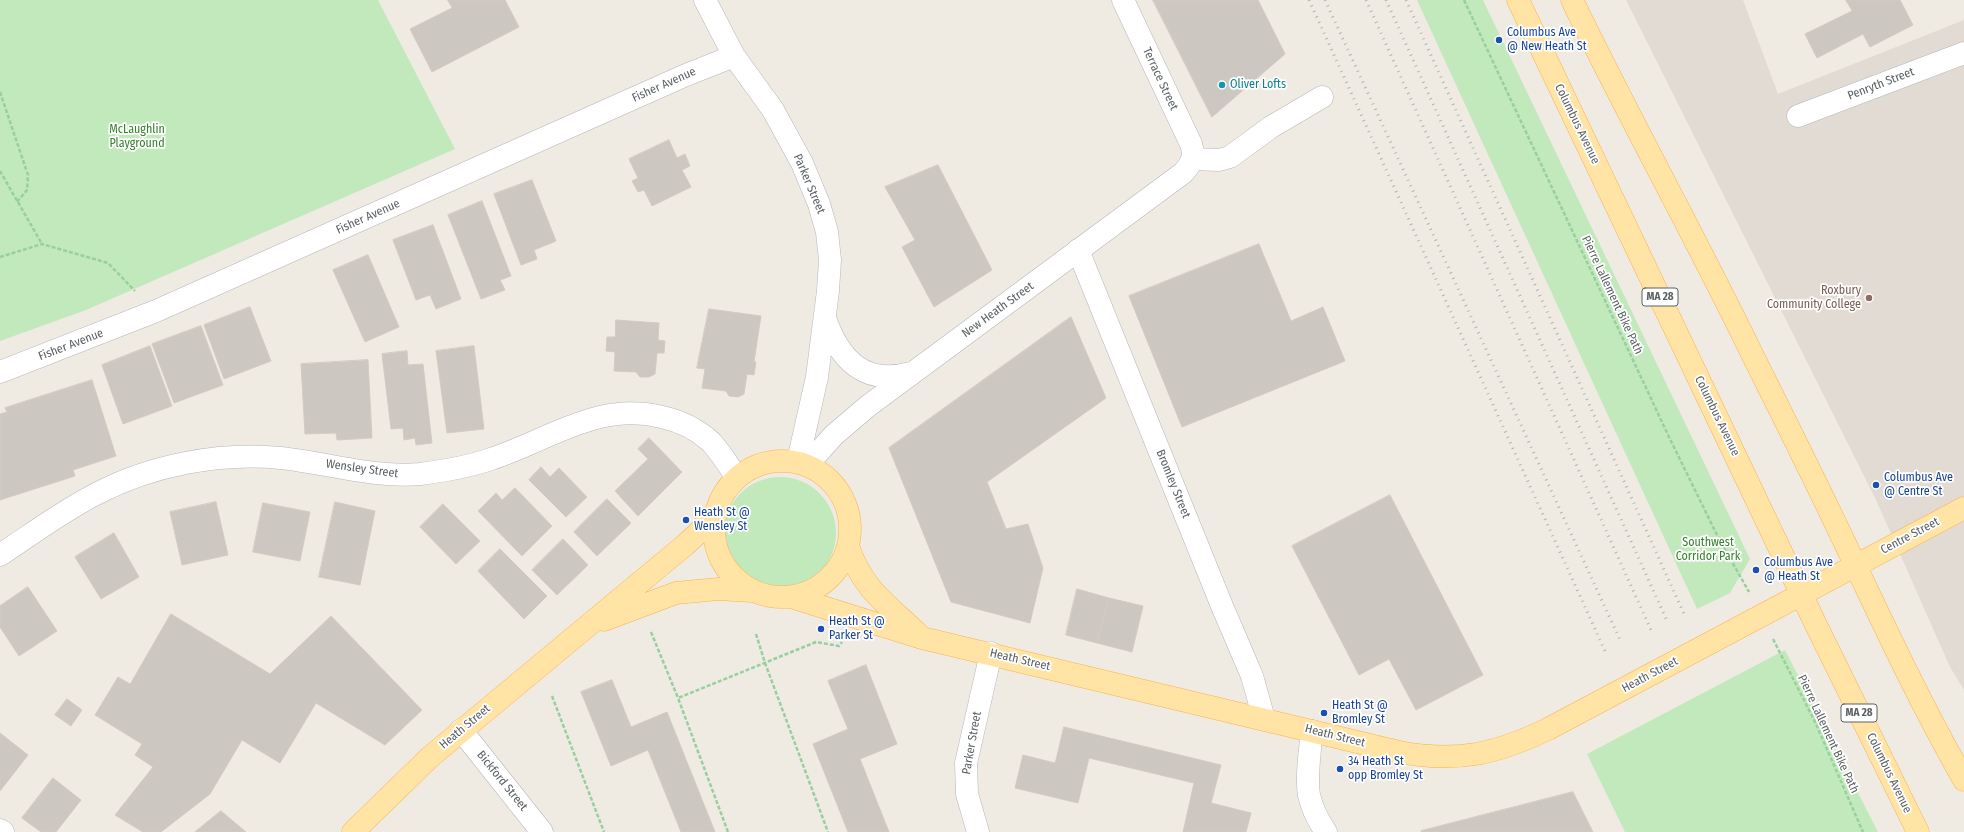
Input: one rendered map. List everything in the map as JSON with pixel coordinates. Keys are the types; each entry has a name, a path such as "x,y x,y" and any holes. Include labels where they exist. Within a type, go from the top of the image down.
{"main road":[{"name":"Columbus Avenue","path":"1518,0 1802,594 1918,832"},
{"path":"1572,0 1638,134 1714,276 1907,674 1964,780"},
{"path":"802,463 823,475 837,490 846,507 850,527 848,546 840,565 827,580 810,591 791,597 771,597 751,591 734,579 722,564 715,546 714,528 716,512 722,496 737,478 747,471 765,464 802,463"},
{"name":"Centre Street","path":"1855,566 1964,508"},
{"name":"Heath Street","path":"352,832 408,777 461,730 689,541 716,512"},
{"path":"848,546 857,571 865,583 876,596 922,638"},
{"name":"Heath Street","path":"791,597 922,638 991,653 1312,731 1418,755 1474,755 1495,751 1526,740 1855,566"},
{"name":"Heath Street","path":"582,629 620,613 676,593 718,589 751,591"}],"street":[{"name":"Parker Street","path":"705,0 734,56 773,110 802,164 820,204 827,232 830,260 825,317 817,377 802,463"},
{"name":"Terrace Street","path":"1123,0 1191,144 1193,159"},
{"name":"Penryth Street","path":"1798,116 1964,53"},
{"name":"Fisher Avenue","path":"0,372 156,312 686,75 734,56"},
{"path":"1193,159 1219,160 1230,158 1271,127 1322,97"},
{"name":"New Heath Street","path":"802,463 868,406 1183,173 1193,159"},
{"name":"Bromley Street","path":"1078,250 1219,599 1252,676 1264,719"},
{"path":"825,317 831,336 839,349 849,360 864,371 887,377 900,376 914,372"},
{"name":"Wensley Street","path":"0,556 71,508 98,492 134,478 186,464 245,457 278,458 377,473 418,474 464,467 490,460 594,418 624,412 648,413 683,423 710,442 720,452 737,478"},
{"name":"Parker Street","path":"978,832 967,794 966,763 991,653"},
{"name":"Bickford Street","path":"461,730 542,832"},
{"path":"1312,731 1309,764 1309,795 1320,823 1326,832"}],"path":[{"name":"Pierre Lallement Bike Path","path":"1464,0 1670,439 1717,535 1751,594"},
{"path":"0,92 28,175 26,190 17,202"},
{"path":"0,171 42,244"},
{"path":"0,257 42,244 108,263 138,293"},
{"path":"649,626 678,698 728,832"},
{"path":"756,634 765,663 828,832"},
{"path":"678,698 816,642 839,646 844,640"},
{"name":"Pierre Lallement Bike Path","path":"1776,644 1816,724 1863,832"},
{"path":"552,696 604,832"}],"shaded area":[{"name":"Roxbury Community College","path":"1626,0 1743,0 1778,94 1964,20 1964,690 1950,667 1877,502"}],"green space":[{"name":"McLaughlin Playground","path":"0,0 378,0 455,149 86,310 0,341"},
{"name":"Southwest Corridor Park","path":"1417,0 1483,0 1750,559 1730,593 1697,609"},
{"path":"780,477 802,481 820,493 832,511 836,533 832,555 820,573 802,585 780,589 758,585 740,573 728,555 724,533 728,511 740,493 758,481"},
{"path":"1785,650 1878,832 1625,832 1587,754"}],"building":[{"path":"448,0 505,0 519,27 432,72 410,29 452,8"},
{"name":"Oliver Lofts","path":"1153,0 1258,0 1285,54 1212,117"},
{"path":"1846,0 1900,0 1913,25 1870,47 1863,34 1817,58 1805,34 1852,11"},
{"path":"669,140 677,158 685,154 690,166 682,170 691,187 652,206 644,190 638,192 632,181 638,178 629,159"},
{"path":"938,165 992,270 934,307 902,247 915,240 885,187"},
{"path":"532,180 556,241 534,250 537,259 521,265 494,194"},
{"path":"482,201 511,276 500,280 505,290 481,299 448,215"},
{"path":"433,225 461,299 436,309 430,295 416,300 393,240"},
{"path":"1259,244 1291,321 1323,307 1345,361 1182,427 1129,296"},
{"path":"368,255 399,327 365,342 333,270"},
{"path":"250,307 271,361 224,379 204,325"},
{"path":"709,309 761,316 754,362 756,362 754,375 747,374 744,394 738,397 729,396 726,391 702,388 705,369 697,368"},
{"path":"1071,317 1106,398 987,482 1006,529 1028,524 1043,568 1030,623 951,602 889,448"},
{"path":"616,320 659,323 658,340 665,341 664,353 657,353 655,374 649,377 640,377 636,372 614,371 615,352 606,351 607,337 615,337"},
{"path":"201,326 223,385 174,403 152,344"},
{"path":"150,346 172,406 123,424 102,365"},
{"path":"474,346 484,429 447,433 436,351"},
{"path":"407,351 408,365 423,364 432,443 416,445 415,438 404,440 403,428 391,429 382,354"},
{"path":"368,360 372,438 337,440 336,433 305,434 301,364"},
{"path":"92,380 116,456 73,470 75,476 0,500 0,414 7,412 5,408"},
{"path":"649,438 682,472 638,516 615,491 648,459 638,449"},
{"path":"541,467 550,477 559,468 587,497 566,517 529,480"},
{"path":"515,488 552,526 522,556 478,511 496,493 502,500"},
{"path":"1390,495 1483,675 1416,710 1389,659 1359,675 1292,546"},
{"path":"607,499 631,523 597,556 574,532"},
{"path":"216,502 228,555 182,565 170,512"},
{"path":"335,502 375,511 360,585 319,577"},
{"path":"263,503 310,512 300,561 253,552"},
{"path":"443,504 480,541 456,564 420,527"},
{"path":"114,533 139,577 101,599 75,557"},
{"path":"563,539 588,565 557,595 532,570"},
{"path":"500,549 547,596 524,619 478,571"},
{"path":"28,587 57,631 19,656 0,627 0,606"},
{"path":"1077,589 1109,598 1097,643 1066,635"},
{"path":"1109,598 1143,606 1132,652 1097,643"},
{"path":"171,614 270,674 331,616 422,710 385,745 316,703 280,763 242,740 210,794 161,832 143,832 115,815 153,767 135,755 142,744 95,715 118,677 130,684"},
{"path":"866,665 897,744 860,759 889,832 848,832 813,744 848,729 828,681"},
{"path":"612,680 631,727 667,712 715,832 681,832 648,750 611,766 581,692"},
{"path":"67,699 82,710 71,726 55,715"},
{"path":"1064,727 1221,765 1211,803 1251,813 1246,832 1183,832 1194,783 1089,758 1078,803 1015,788 1023,755 1055,763"},
{"path":"0,733 28,755 0,791"},
{"path":"53,778 81,800 56,832 41,832 22,818"},
{"path":"1573,792 1593,832 1421,831"},
{"path":"221,811 246,832 195,832"}],"railway":[{"path":"1309,0 1605,651"},
{"path":"1325,0 1621,642"},
{"path":"1366,0 1651,630"},
{"path":"1386,0 1668,623"},
{"path":"1406,0 1685,616"}],"place":[{"name":"Columbus Ave @ New Heath St","path":"1499,40"},
{"name":"Oliver Lofts","path":"1222,85"},
{"name":"Roxbury Community College","path":"1869,298"},
{"name":"Columbus Ave @ Centre St","path":"1876,485"},
{"name":"Heath St @ Wensley St","path":"686,520"},
{"name":"Columbus Ave @ Heath St","path":"1756,570"},
{"name":"Heath St @ Parker St","path":"821,629"},
{"name":"Heath St @ Bromley St","path":"1324,713"},
{"name":"34 Heath St opp Bromley St","path":"1340,769"}]}
